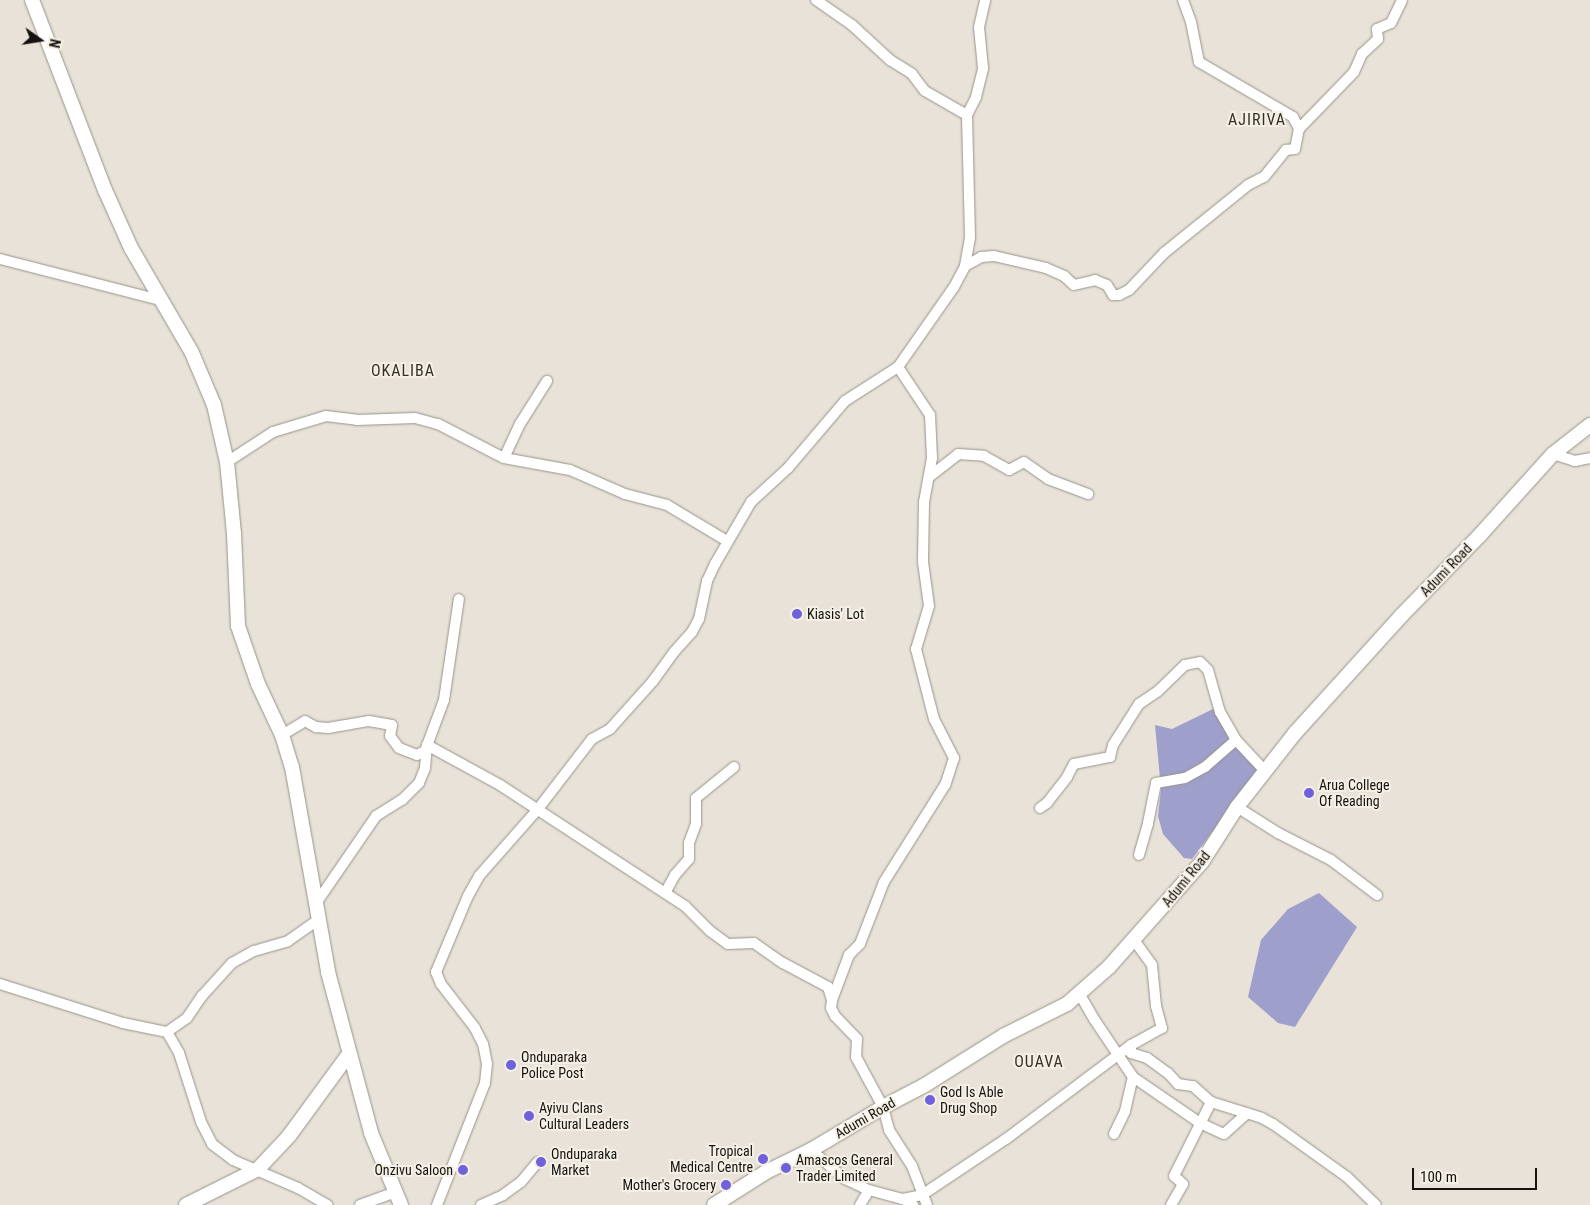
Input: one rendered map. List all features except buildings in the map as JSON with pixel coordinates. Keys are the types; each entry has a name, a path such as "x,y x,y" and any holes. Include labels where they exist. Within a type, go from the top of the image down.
{"street":[{"path":"32,0 105,190 131,248 192,353 214,405 228,462 234,534 238,626 258,684 282,735 292,767 328,972 371,1133 399,1198 360,1205"},
{"path":"816,0 852,25 890,60 912,74 926,91 967,115"},
{"path":"437,1205 485,1083 487,1064 483,1044 475,1028 441,984 436,972 468,896 480,876 538,810 592,739 610,729 653,681 674,652 692,632 699,619 707,581 727,541 751,502 788,468 845,401 898,367 954,287 965,266 970,238 967,115 976,97 983,68 979,27 985,0"},
{"path":"1183,0 1191,22 1200,62 1293,117 1299,129"},
{"path":"965,266 981,257 994,256 1046,268 1064,276 1074,285 1095,280 1102,281 1113,295 1119,295 1129,290 1164,253 1248,185 1264,177 1286,150 1295,149 1299,129 1354,72 1362,54 1378,39 1377,29 1391,23 1402,0"},
{"path":"0,259 160,300"},
{"path":"898,367 930,415 932,458 924,502 923,562 929,606 916,649 934,719 954,758 945,785 884,882 860,944 849,955 832,1000 831,1008 834,1016 857,1039 856,1056 883,1106 889,1130 912,1166 927,1205"},
{"path":"504,458 520,424 547,381"},
{"path":"228,462 274,432 326,416 357,420 415,418 438,424 504,458 570,470 625,494 667,505 727,541"},
{"name":"Adumi Road","path":"714,1205 766,1172 812,1150 883,1106 926,1085 1003,1036 1067,1004 1134,940 1202,862 1237,807 1295,733 1553,454 1590,425"},
{"path":"929,478 958,454 984,456 1010,470 1024,462 1048,479 1088,494"},
{"path":"1553,454 1575,461 1590,458"},
{"path":"282,735 305,721 316,727 328,728 368,720 392,725 390,736 399,748 416,755 425,751 444,700 459,599"},
{"path":"1040,808 1047,803 1067,777 1074,764 1110,757 1113,745 1138,704 1157,692 1185,665 1200,662 1208,670 1220,712 1236,740 1265,771"},
{"path":"1139,855 1156,783 1185,778 1205,767 1236,740"},
{"path":"427,744 538,810 567,831 685,906 710,931 728,944 754,943 783,963 828,988 832,1000"},
{"path":"317,902 376,816 402,800 419,783 425,768 427,744"},
{"path":"665,893 675,875 689,859 689,843 696,824 696,798 734,767"},
{"path":"1237,807 1278,834 1331,860 1377,895"},
{"path":"0,984 123,1023 167,1032 187,1018 202,996 232,964 254,951 288,940 319,919"},
{"path":"903,1199 922,1195 1006,1139 1077,1088 1131,1045 1162,1028 1156,1006 1152,965 1134,940"},
{"path":"1079,993 1117,1055 1133,1077 1200,1123 1224,1134 1247,1113"},
{"path":"167,1032 179,1053 201,1122 212,1144 233,1160 258,1169 328,1205"},
{"path":"1131,1045 1131,1053 1147,1058 1168,1073 1178,1084 1193,1086 1211,1102 1247,1113 1273,1124 1347,1177 1376,1205"},
{"path":"186,1205 258,1169 289,1136 349,1054"},
{"path":"1114,1134 1125,1111 1133,1077"},
{"path":"1170,1205 1183,1184 1174,1176 1211,1102"},
{"path":"812,1150 845,1179 868,1190 903,1199 913,1205"},
{"path":"481,1205 503,1195 521,1182 538,1162"},
{"path":"860,1205 868,1190"}],"shaded area":[{"path":"1215,708 1258,771 1192,859 1184,858 1163,834 1158,816 1161,789 1155,725 1172,729"},
{"path":"1319,893 1357,927 1295,1027 1278,1023 1248,997 1261,940 1288,909"}],"place":[{"name":"Kiasis' Lot","path":"797,614"},
{"name":"Arua College Of Reading","path":"1309,793"},
{"name":"Onduparaka Police Post","path":"511,1065"},
{"name":"God Is Able Drug Shop","path":"930,1100"},
{"name":"Ayivu Clans Cultural Leaders","path":"529,1116"},
{"name":"Tropical Medical Centre","path":"763,1159"},
{"name":"Onduparaka Market","path":"541,1162"},
{"name":"Amascos General Trader Limited","path":"786,1168"},
{"name":"Onzivu Saloon","path":"463,1170"},
{"name":"Mother's Grocery","path":"726,1185"}],"district":[{"name":"AJIRIVA","path":"1257,120"},
{"name":"OKALIBA","path":"403,371"},
{"name":"OUAVA","path":"1039,1062"}]}
